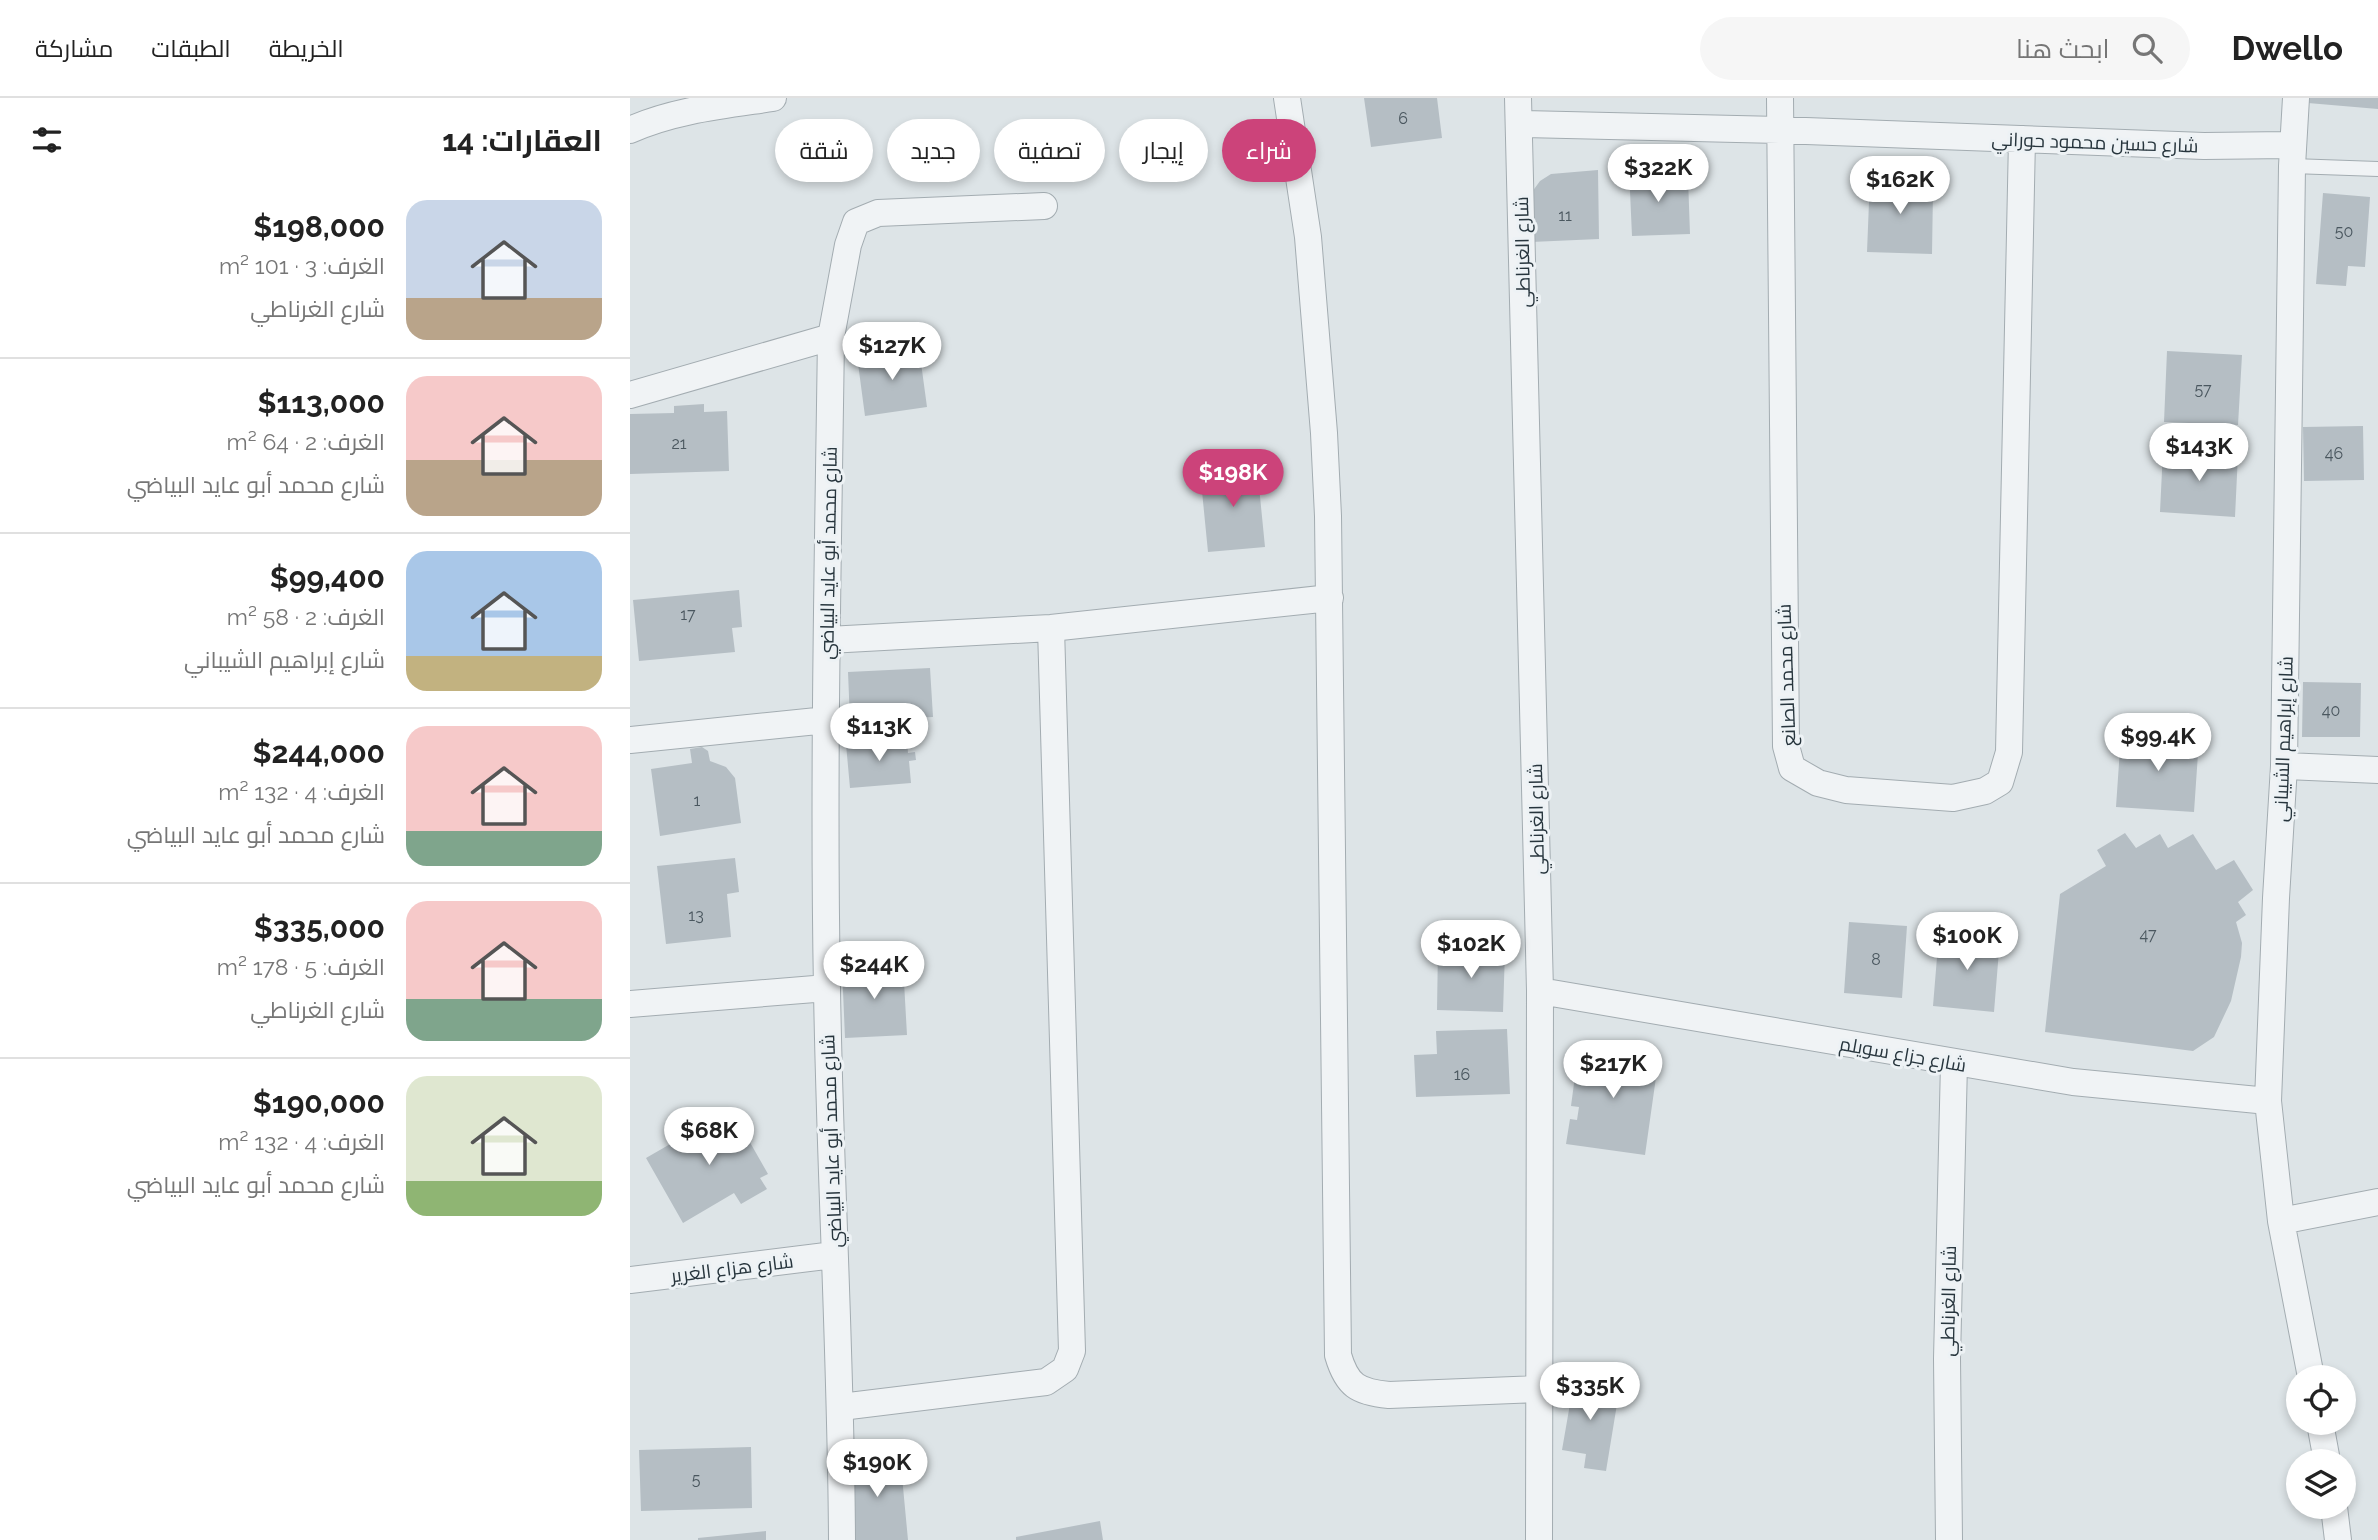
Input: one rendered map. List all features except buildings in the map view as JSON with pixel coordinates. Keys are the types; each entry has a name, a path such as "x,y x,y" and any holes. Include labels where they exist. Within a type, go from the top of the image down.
{"street":[{"path":"630,130 648,121 773,98"},
{"path":"1287,98 1308,237 1324,433 1330,598 1338,1355 1343,1373 1355,1387 1372,1394 1538,1389"},
{"name":"شارع محمد الصانع","path":"1780,98 1786,746 1792,768 1818,783 1846,790 1953,798 1985,791 2000,782 2009,752 2022,139"},
{"name":"شارع إبراهيم الشيباني","path":"2297,98 2293,156 2284,766 2268,1101 2281,1221 2309,1365"},
{"name":"شارع حسين محمود حوراني","path":"1518,111 1779,130 2204,146 2293,156"},
{"name":"شارع الغرناطي","path":"1518,111 1540,991 1537,1539"},
{"name":"شارع محمد أبو عايد البياضي","path":"842,1540 841,1407 827,988 831,337 848,245 856,222 878,213 1044,206"},
{"path":"630,395 831,337"},
{"path":"828,639 1051,628 1330,598"},
{"path":"841,1407 1046,1381 1065,1369 1072,1351 1051,628"},
{"path":"630,740 827,720"},
{"path":"2284,766 2378,770"},
{"path":"630,1004 827,988"},
{"name":"شارع جزاع سويلم","path":"1540,991 2073,1082 2268,1101"},
{"name":"شارع الغرناطي","path":"1949,1540 1947,1359 1954,1063"},
{"path":"2281,1221 2378,1202"},
{"name":"شارع هزاع الغرير","path":"630,1280 834,1255"},
{"path":"2335,1519 2338,1540"}],"lane":[{"path":"2293,156 2378,169"}]}
